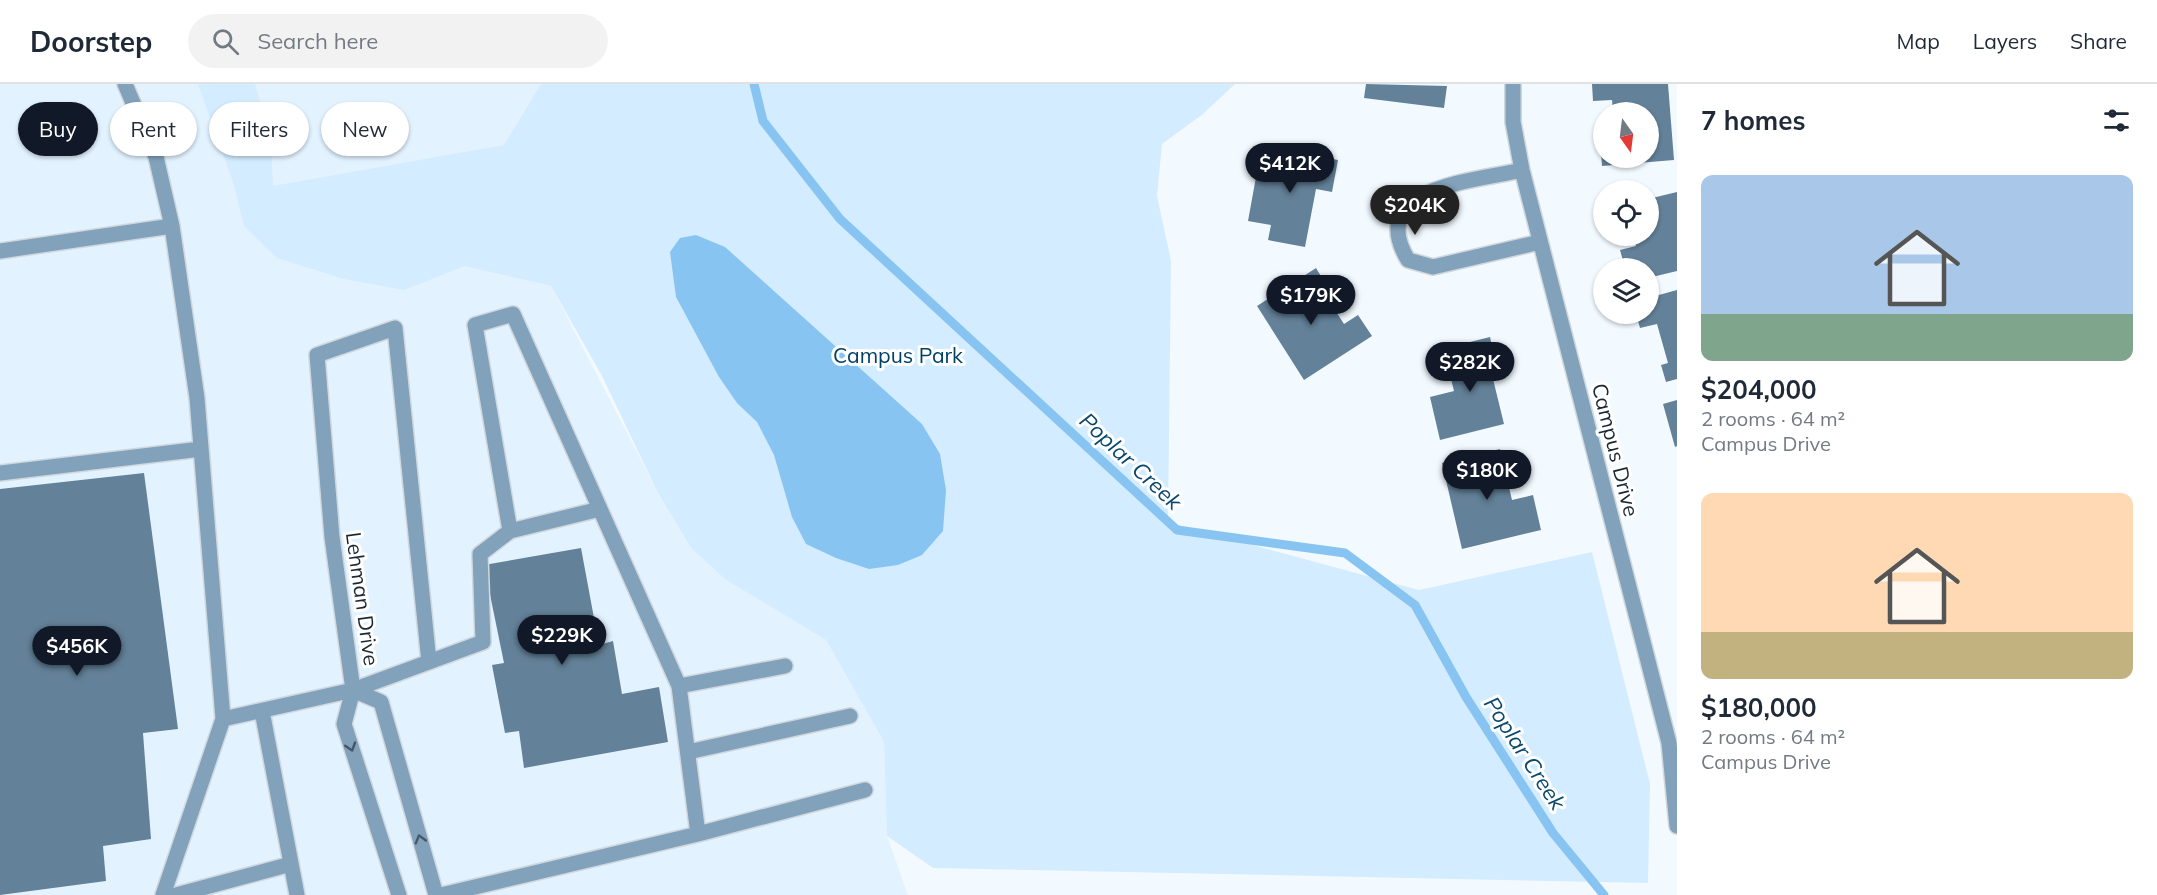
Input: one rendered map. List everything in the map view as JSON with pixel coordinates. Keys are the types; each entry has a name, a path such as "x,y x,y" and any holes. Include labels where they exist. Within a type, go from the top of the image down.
{"street":[{"path":"125,84 156,157 172,226 197,398 223,719 163,895"},
{"name":"Campus Drive","path":"1513,84 1513,122 1521,170 1669,743 1677,826"},
{"path":"1521,170 1434,190 1410,202 1398,219 1398,244 1408,260 1433,267 1540,242"},
{"path":"0,251 172,226"},
{"path":"510,531 475,325 513,314 679,686 698,834"},
{"name":"Lehman Drive","path":"429,662 395,328 316,355 332,537 353,690 381,702 436,895"},
{"path":"0,472 201,449"},
{"path":"223,719 353,690 483,642 480,554 510,531 600,509"},
{"path":"679,686 785,666"},
{"path":"353,690 344,724 399,895"},
{"path":"262,711 297,895"},
{"path":"688,752 850,716"},
{"path":"441,895 698,834 865,790"},
{"path":"176,895 291,864"}],"shaded area":[{"path":"0,84 553,84 465,265 551,286 657,491 691,548 726,580 826,640 884,742 887,836 908,895 0,895"}],"green space":[{"name":"Campus Park","path":"198,84 255,84 260,102 209,102 209,115"},
{"name":"Campus Park","path":"541,84 1235,84 1203,114 1162,144 1157,196 1171,261 1168,522 1419,590 1592,552 1650,784 1648,883 933,868 887,836 884,742 826,640 726,580 691,548 657,491 602,376 551,286 465,266 404,290 344,279 277,258 244,226 234,185 224,156 272,156 273,186 504,145"}],"water":[{"path":"696,235 725,247 922,424 940,454 946,490 943,531 922,555 898,565 869,569 836,558 806,544 792,517 774,455 757,422 737,403 719,377 676,297 670,252 680,238"}],"building":[{"path":"1366,84 1447,86 1444,108 1364,98"},
{"path":"1592,84 1668,84 1674,160 1659,161 1659,102 1593,101"},
{"path":"1296,152 1338,160 1332,192 1316,189 1305,247 1268,240 1271,225 1248,221 1260,155 1294,161"},
{"path":"1677,192 1677,271 1659,275 1659,258 1622,258 1620,250 1636,246 1659,246 1659,196"},
{"path":"1316,268 1327,286 1312,297 1322,313 1333,307 1344,324 1358,315 1372,336 1304,380 1257,306"},
{"path":"1677,290 1677,379 1666,382 1661,365 1668,363 1657,324 1659,324 1659,295"},
{"path":"1639,324 1657,324 1640,328"},
{"path":"1490,337 1499,378 1493,379 1504,424 1440,440 1430,397 1454,391 1448,367 1463,363 1458,345"},
{"path":"1677,400 1677,446 1675,447 1663,404"},
{"path":"1500,449 1512,500 1533,495 1541,530 1462,549 1442,463"},
{"path":"144,473 178,729 143,733 151,839 103,846 106,881 0,895 0,489"},
{"path":"581,548 599,645 613,641 622,694 659,687 668,742 524,768 519,731 505,733 492,665 504,663 484,565"}],"waterway":[{"name":"Poplar Creek","path":"754,84 763,121 840,219 1177,530 1345,553 1415,605 1466,697 1553,833 1604,895"}]}
